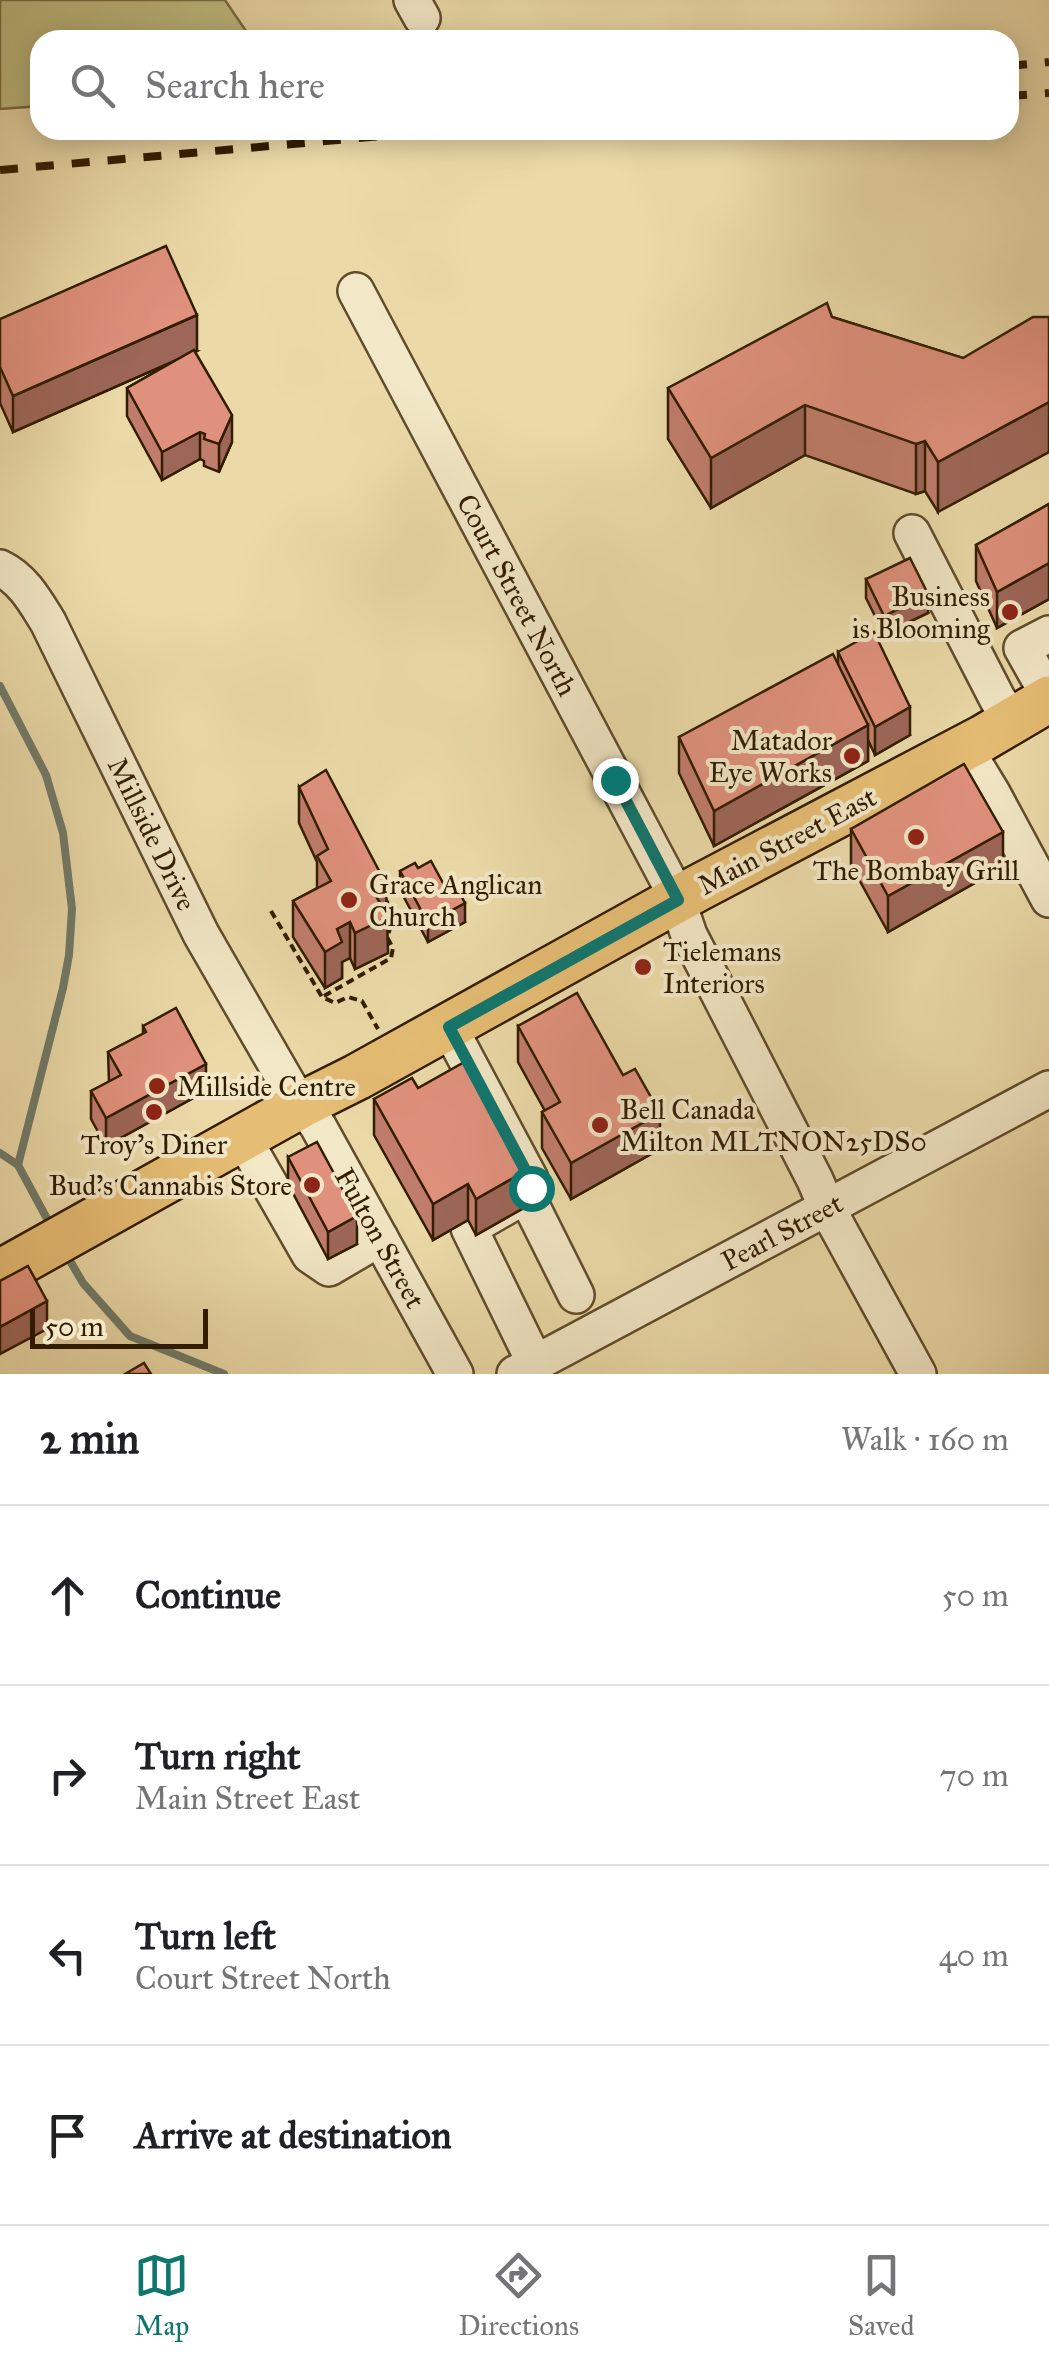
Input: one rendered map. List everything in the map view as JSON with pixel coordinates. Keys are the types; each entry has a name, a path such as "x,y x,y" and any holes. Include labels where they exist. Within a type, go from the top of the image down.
{"main road":[{"name":"Main Street East","path":"14,1266 1038,705"}],"street":[{"name":"Court Street North","path":"356,291 678,900 689,935 827,1208 918,1374"},
{"path":"912,533 998,700 1038,705 1022,648 1049,634"},
{"name":"Millside Drive","path":"0,568 11,573 33,596 48,622 201,934 302,1105"},
{"path":"964,747 1049,899"},
{"path":"449,1027 530,1179 531,1188 526,1196 469,1228 525,1369"},
{"name":"Pearl Street","path":"525,1369 1049,1089"},
{"name":"Fulton Street","path":"302,1105 318,1126 455,1374"},
{"path":"244,1138 310,1254 329,1268 380,1238"},
{"path":"526,1196 576,1295"}],"path":[{"path":"322,997 392,958 393,948 387,937 391,926 387,901 396,891"},
{"path":"271,911 322,997 335,1003 348,996 362,1001 381,1036"}],"shaded area":[{"path":"0,0 225,0 245,30 30,30 30,107 0,109"}],"building":[{"path":"166,246 197,315 13,396 0,367 0,319"},
{"path":"827,303 832,317 963,358 1033,317 1049,317 1049,402 938,462 925,441 916,444 805,405 711,458 668,388"},
{"path":"194,350 232,415 219,444 204,439 205,434 200,432 162,452 127,388"},
{"path":"1049,504 1049,563 997,592 976,545"},
{"path":"910,558 928,594 884,616 866,579"},
{"path":"874,632 910,707 875,727 838,652"},
{"path":"833,654 868,725 714,811 679,737"},
{"path":"964,764 1003,832 888,896 851,829"},
{"path":"326,770 386,884 385,893 377,898 388,917 355,933 350,922 337,929 342,942 325,952 293,901 331,881 317,856 328,849 299,787"},
{"path":"431,861 448,892 457,888 465,903 428,923 400,871 415,863 418,868"},
{"name":"Bell Canada Milton MLTNON25DS0","path":"577,993 623,1075 635,1069 660,1113 571,1163 542,1112 560,1102 518,1026"},
{"path":"176,1008 206,1064 106,1118 91,1091 121,1075 108,1052 146,1032 143,1026"},
{"path":"468,1060 529,1169 476,1199 468,1184 433,1204 374,1099 412,1078 418,1088"},
{"path":"317,1142 357,1216 328,1232 288,1157"},
{"path":"28,1266 47,1301 0,1327 0,1281"},
{"path":"144,1363 151,1374 125,1374"}],"waterway":[{"path":"0,686 46,775 63,833 72,909 63,988 18,1165"},
{"path":"0,1153 18,1165 52,1228"},
{"path":"66,1254 83,1283 130,1336 224,1374"}],"railway":[{"path":"1019,65 1049,62"},
{"path":"1019,95 1049,93"},
{"path":"0,170 338,140"}],"place":[{"name":"Business is Blooming","path":"1010,612"},
{"name":"Matador Eye Works","path":"852,756"},
{"name":"The Bombay Grill","path":"916,837"},
{"name":"Grace Anglican Church","path":"349,900"},
{"name":"Tielemans Interiors","path":"643,967"},
{"name":"Millside Centre","path":"157,1086"},
{"name":"Troy's Diner","path":"154,1112"},
{"name":"Bell Canada Milton MLTNON25DS0","path":"600,1125"},
{"name":"Bud’s Cannabis Store","path":"312,1185"}],"route":[{"path":"531,1188 530,1179 449,1027 678,900 615,780"}]}
